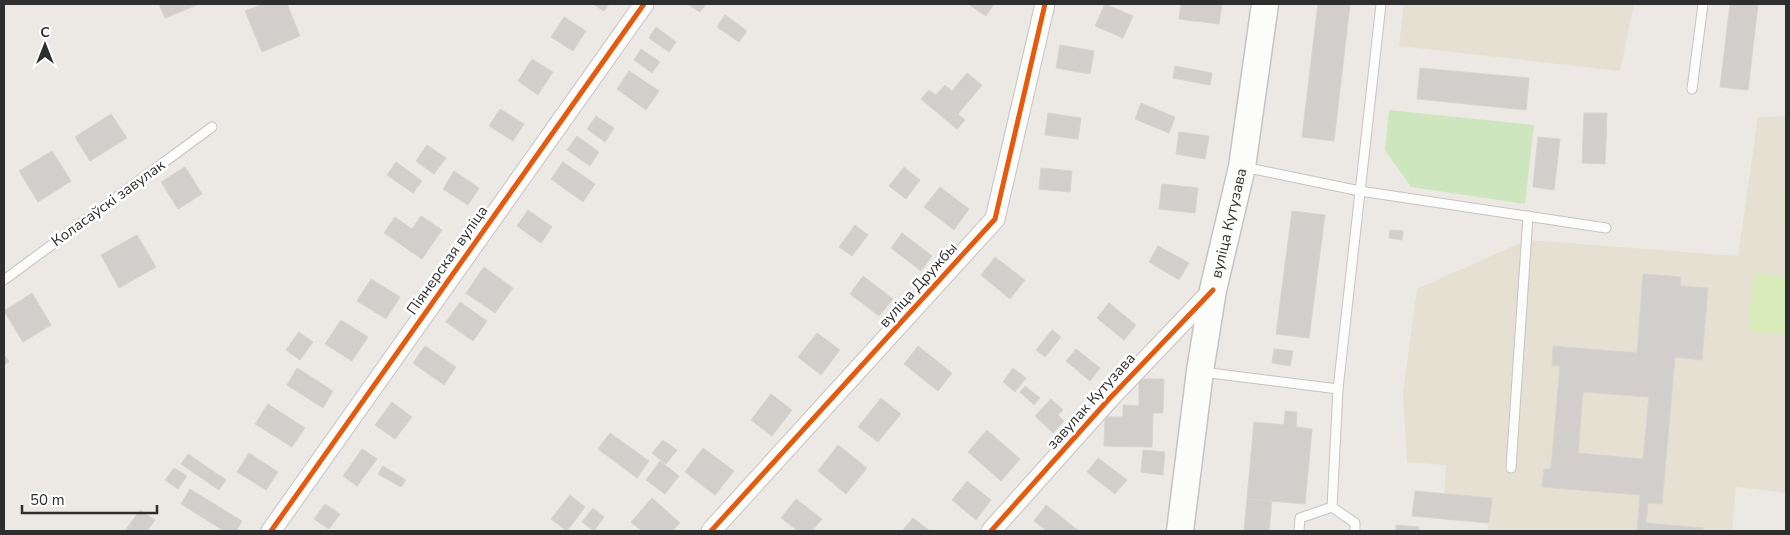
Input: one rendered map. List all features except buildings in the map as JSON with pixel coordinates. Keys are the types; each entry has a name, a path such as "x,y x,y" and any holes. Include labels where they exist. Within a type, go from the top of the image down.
{"main road":[{"name":"вуліца Кутузава","path":"1180,531 1200,371 1213,290 1242,167 1265,4"}],"street":[{"name":"Піянерская вуліца","path":"271,531 644,4"},
{"name":"вуліца Дружбы","path":"711,531 996,219 1045,4"},
{"name":"завулак Кутузава","path":"991,531 1108,399 1213,290"}],"lane":[{"path":"1332,508 1338,389 1381,4"},
{"path":"1692,89 1704,4"},
{"name":"Коласаўскі завулак","path":"4,280 212,127"},
{"path":"1242,167 1360,191 1606,228"},
{"path":"1510,468 1528,216"},
{"path":"1200,371 1338,389"},
{"path":"1299,531 1300,518 1332,508"},
{"path":"1332,508 1355,524 1355,531"}],"shaded area":[{"path":"1404,4 1634,4 1620,71 1399,46"},
{"path":"1786,116 1786,493 1736,487 1732,531 1488,531 1491,498 1444,494 1446,465 1407,462 1403,394 1417,289 1527,240 1738,256 1758,117"}],"green space":[{"path":"1389,110 1534,125 1525,204 1411,187 1385,150"},
{"path":"1786,185 1786,223 1782,222"},
{"path":"1754,273 1786,276 1786,335 1748,331"}],"cycle path":[{"path":"271,531 644,4"},
{"path":"711,531 995,219 1045,4"},
{"path":"991,531 1109,399 1213,290"}]}
